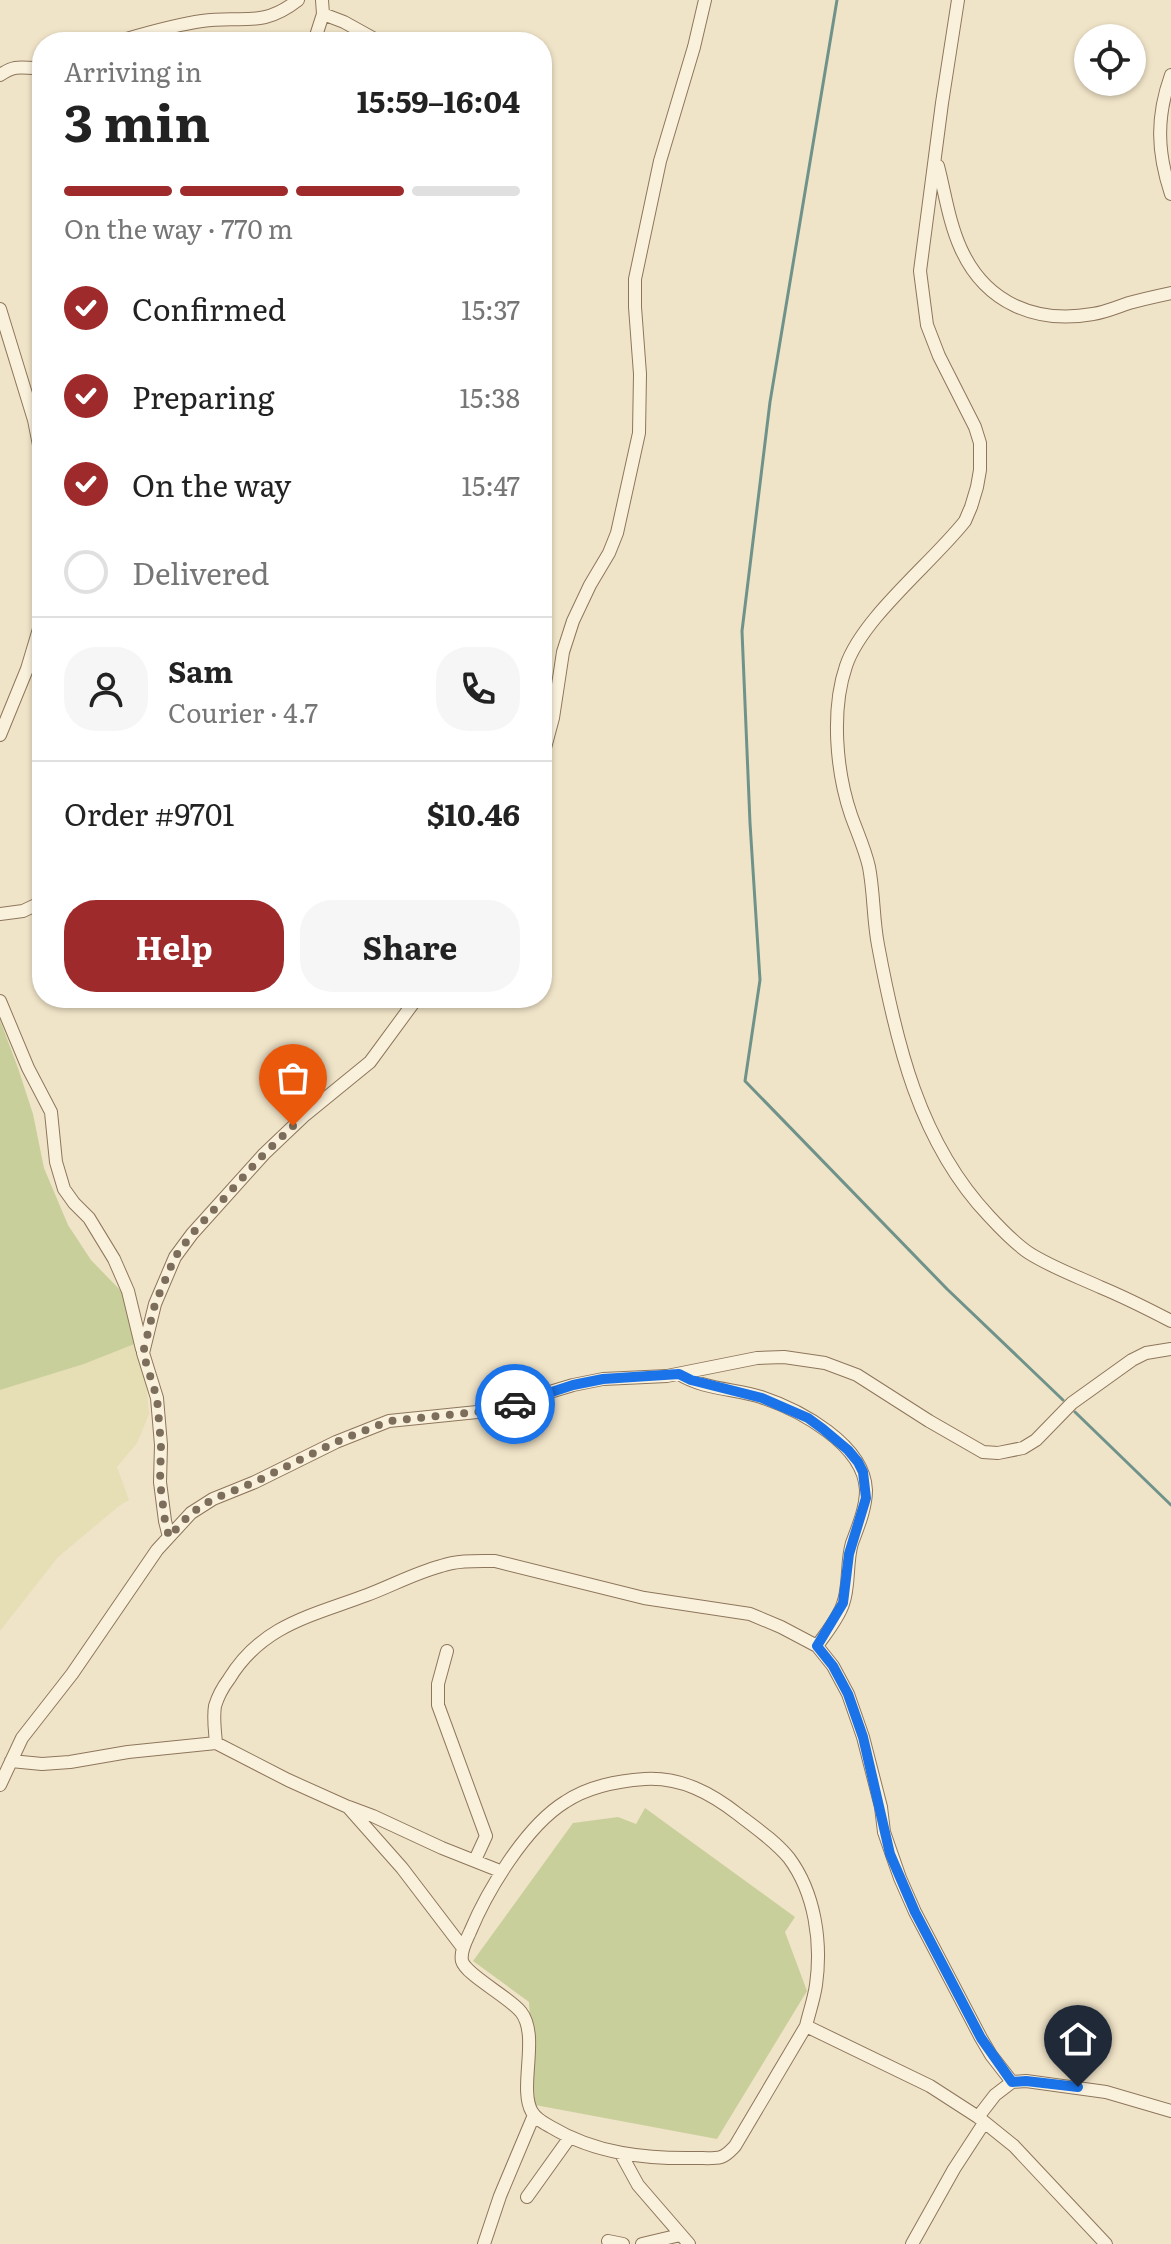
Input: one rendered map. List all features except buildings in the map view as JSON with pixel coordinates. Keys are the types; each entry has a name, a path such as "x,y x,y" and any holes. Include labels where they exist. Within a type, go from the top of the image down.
{"street":[{"path":"156,32 200,21 260,20 298,0"},
{"path":"552,722 563,652 573,621 617,533 639,433 640,374 635,279 660,161 705,0"},
{"path":"958,0 920,271 927,325 975,427 980,443 980,470 965,521 875,620 847,662 837,704 840,758 851,813 866,852 892,1017 919,1105 946,1160 972,1197 1004,1232 1029,1253 1171,1321"},
{"path":"316,32 322,7 362,32"},
{"path":"0,75 20,66 32,67"},
{"path":"1171,75 1159,120 1165,174 1171,194"},
{"path":"936,159 962,252 974,272 989,288 1017,309 1036,315 1067,318 1171,293"},
{"path":"0,309 32,413"},
{"path":"0,735 32,652"},
{"path":"0,914 32,907"},
{"path":"0,1001 28,1068 51,1112 56,1162 64,1189 89,1218 114,1259 128,1291 157,1398 160,1482 169,1537"},
{"path":"143,1353 155,1304 175,1257 192,1234 281,1138 370,1062 410,1008"},
{"path":"0,1785 22,1738 72,1674 157,1550 191,1513 213,1499 336,1442 395,1419 487,1411 603,1379 679,1374 770,1357 825,1363 851,1372 983,1452 998,1453 1023,1448 1036,1440 1072,1403 1132,1360 1146,1353 1171,1349"},
{"path":"679,1374 691,1380 762,1398 808,1418 838,1441 858,1462 863,1472 866,1498 849,1554 845,1594 836,1618 817,1646"},
{"path":"216,1743 215,1705 238,1664 271,1633 454,1563 503,1562 644,1598 737,1611 766,1620 817,1646 833,1666 848,1694 863,1737 890,1854 915,1912 981,2038 1012,2082"},
{"path":"447,1651 438,1684 438,1705 486,1836 475,1860"},
{"path":"11,1761 42,1764 70,1762 128,1752 216,1743 288,1780 500,1871"},
{"path":"661,1779 700,1789 723,1803 773,1841 789,1858 808,1890 814,1916 816,1985 806,2026 748,2125 727,2154 720,2158 683,2158 621,2154 570,2137 534,2115 528,2094 528,2030 524,2018 506,1998 463,1964 463,1948 500,1871 541,1821 562,1803 583,1792 619,1782 661,1779"},
{"path":"348,1807 402,1868 463,1948"},
{"path":"806,2026 930,2086 981,2120 1014,2146 1106,2244"},
{"path":"912,2244 995,2095 1012,2082 1046,2083 1106,2092 1171,2111"},
{"path":"484,2244 500,2196 534,2115"},
{"path":"527,2197 570,2137"},
{"path":"621,2154 638,2185 684,2239"},
{"path":"642,2244 684,2239"},
{"path":"608,2241 623,2244"}],"shaded area":[{"path":"142,1341 149,1414 137,1443 117,1467 129,1500 58,1557 0,1631 0,1390 84,1364"}],"green space":[{"path":"0,1020 33,1114 44,1168 68,1225 91,1260 124,1294 142,1341 84,1364 0,1390"},
{"path":"645,1808 795,1917 785,1932 807,1991 717,2139 535,2105 529,2002 473,1961 573,1823 618,1817 636,1824"}],"waterway":[{"path":"837,0 770,402 742,631 760,980 745,1081 947,1289 1063,1400"},
{"path":"1075,1412 1171,1505"}],"way so far":[{"path":"293,1126 192,1234 175,1257 155,1304 143,1353 157,1398 160,1482 169,1537 191,1513 213,1499 389,1421 487,1411 515,1404"}],"route":[{"path":"515,1404 573,1385 603,1379 679,1374 691,1380 762,1398 808,1418 853,1455 863,1472 866,1498 849,1554 843,1603 817,1646 833,1666 848,1694 863,1737 890,1854 915,1912 962,2002 991,2055 1012,2082 1078,2087"}]}
